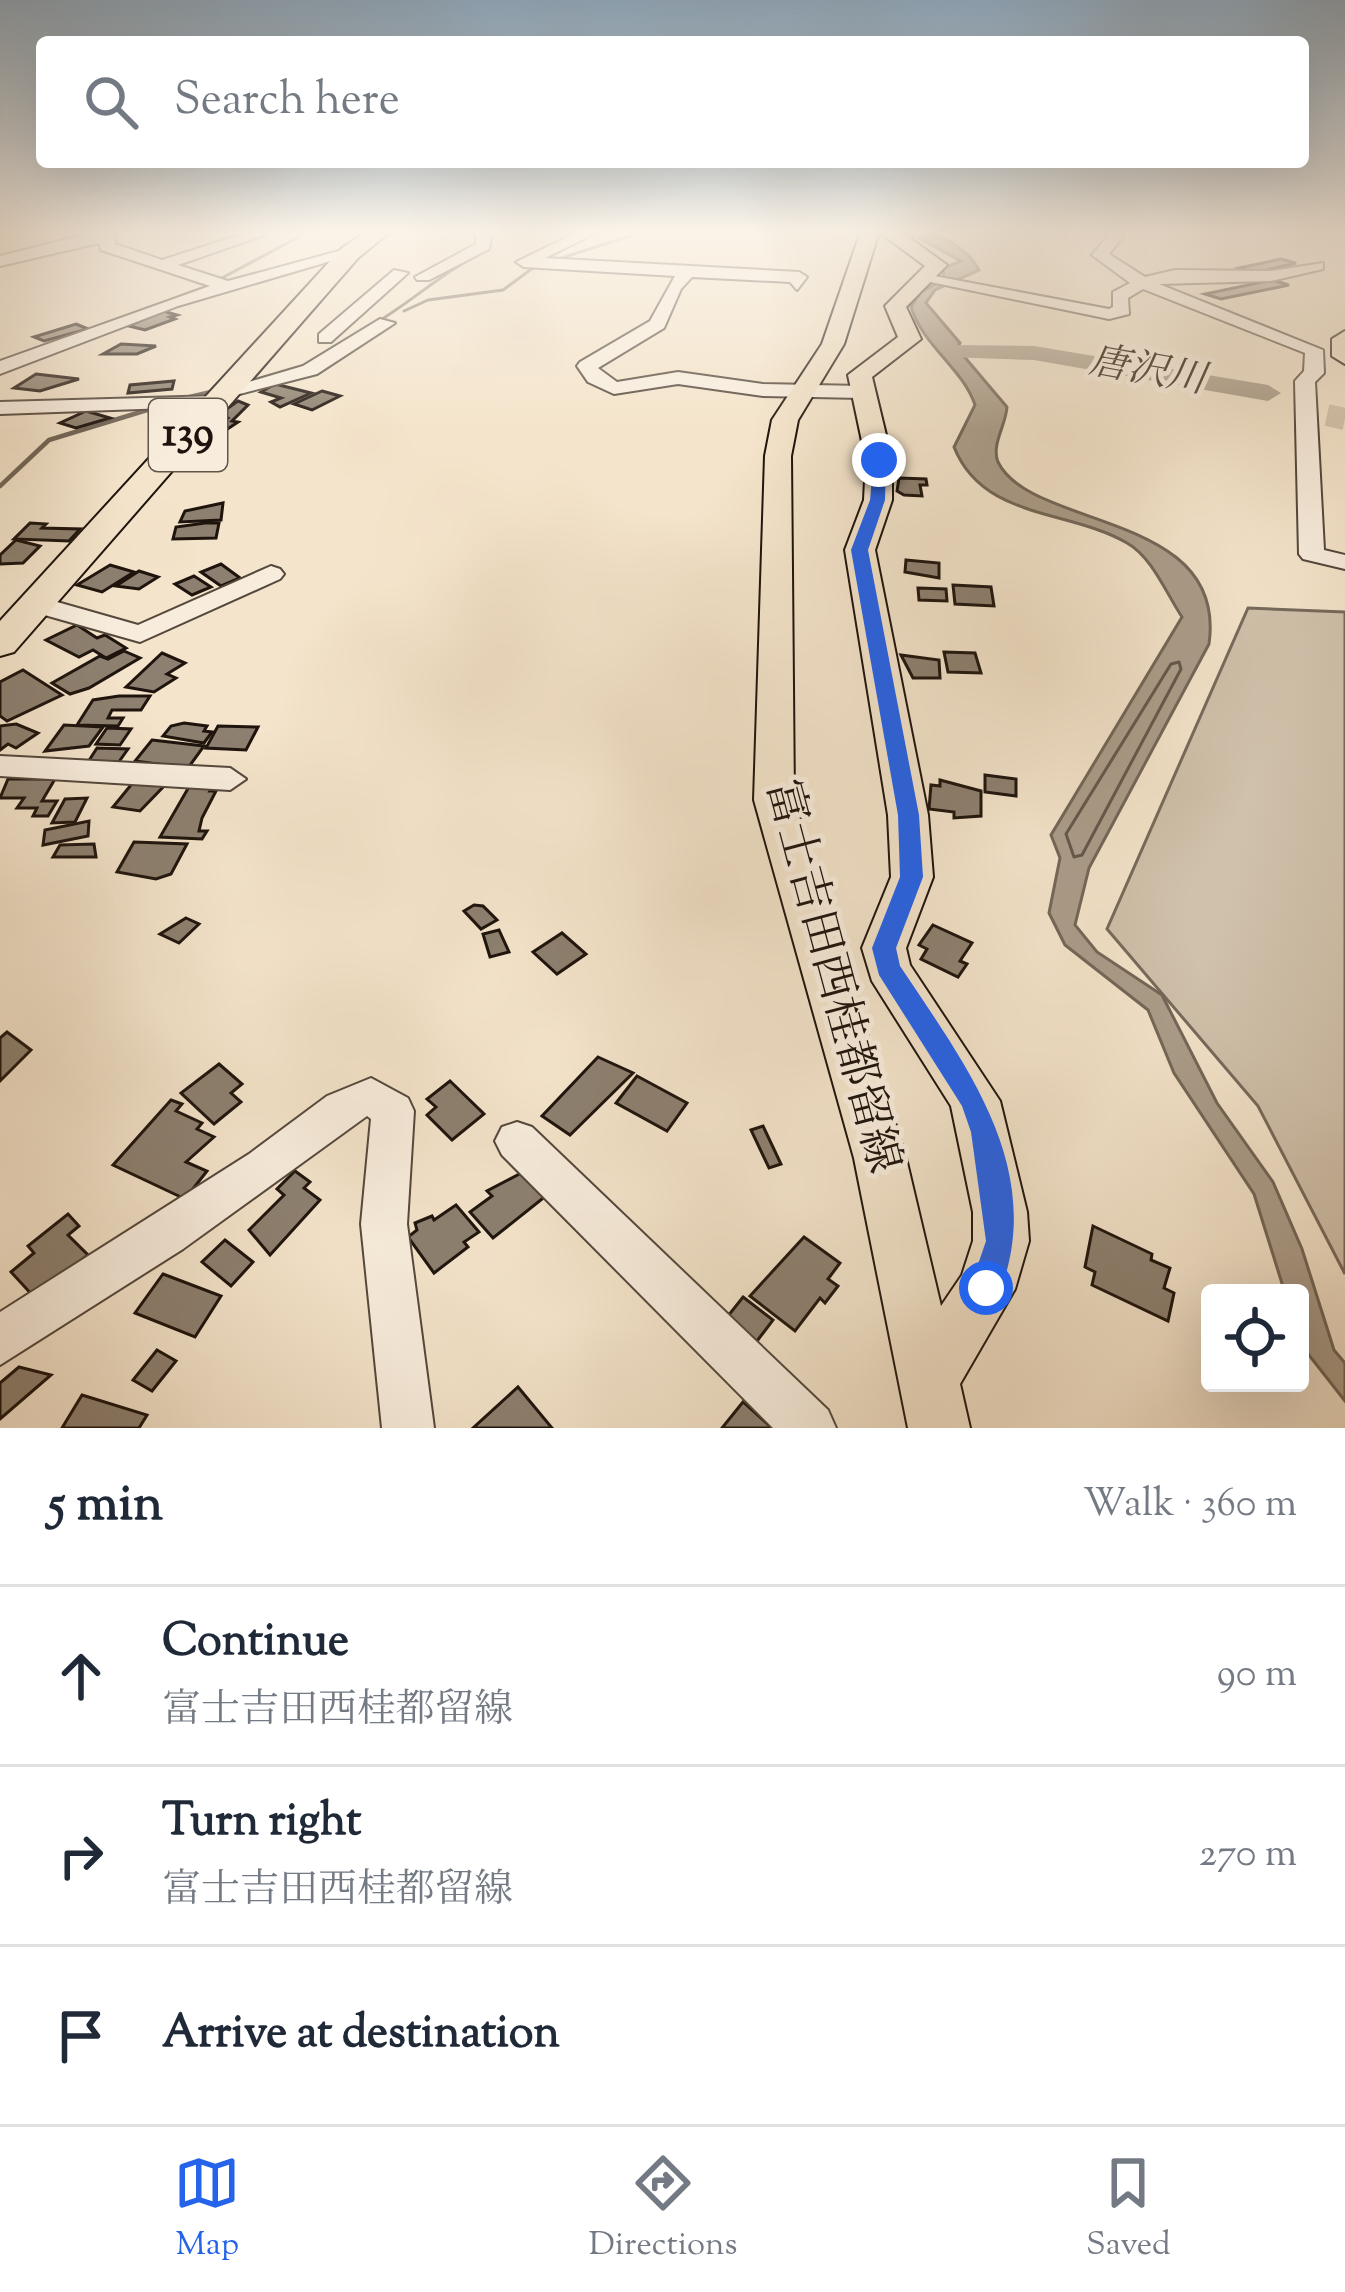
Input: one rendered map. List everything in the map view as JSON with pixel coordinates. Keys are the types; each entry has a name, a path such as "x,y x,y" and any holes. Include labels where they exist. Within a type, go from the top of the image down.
{"highway":[{"name":"139","path":"0,644 310,298"},
{"path":"1345,339 1345,356"}],"main road":[{"name":"富士吉田西桂都留線","path":"848,298 833,344 785,420 778,456 771,744 774,800 880,1158 934,1404"},
{"path":"862,392 860,375 910,339 895,306 901,298"},
{"name":"富士吉田西桂都留線","path":"862,392 879,460 878,500 860,550 908,815 912,877 884,948 897,984 975,1101 1000,1212 1001,1241 986,1288 934,1404"}],"street":[{"path":"0,368 182,298"},
{"path":"279,380 289,358 347,323 374,298"},
{"path":"669,298 658,324 587,366 595,378 614,388 678,378 777,392 862,392"},
{"path":"1017,298 1109,314 1124,310 1119,298"},
{"path":"1180,298 1314,350 1314,373 1305,381 1318,413 1312,554 1342,562"},
{"path":"294,316 347,323"},
{"path":"0,408 223,396 310,370 386,323"},
{"path":"36,604 140,634 271,574"},
{"path":"0,766 230,779"},
{"path":"0,1340 250,1178 346,1103 371,1096 394,1111 384,1224 408,1428"},
{"path":"517,1141 809,1428"}],"shaded area":[{"path":"1248,608 1345,612 1345,1274 1258,1106 1107,929"}],"water":[{"path":"917,298 930,298 926,303 960,343 957,348 1007,407 996,449 998,462 1017,484 1159,546 1189,569 1207,601 1209,644 1089,868 1075,925 1097,952 1162,995 1217,1103 1273,1182 1302,1249 1334,1350 1345,1363 1345,1401 1309,1355 1309,1284 1282,1284 1254,1194 1174,1073 1148,1010 1065,945 1049,913 1060,858 1051,835 1182,617 1136,549 1104,532 1006,500 967,471 954,447 975,405 911,307"}],"building":[{"path":"163,311 177,315 145,330 129,326"},
{"path":"76,324 88,329 44,341 34,337"},
{"path":"121,344 156,346 137,354 103,354"},
{"path":"36,374 79,379 40,391 14,388"},
{"path":"174,381 172,389 128,393 130,385"},
{"path":"275,384 311,393 280,407 271,402 281,398 261,392"},
{"path":"322,391 340,396 312,410 294,404"},
{"path":"238,401 248,405 232,421 238,422 226,430 213,428 228,418 221,413"},
{"path":"86,411 110,418 76,428 60,423"},
{"path":"899,478 926,479 927,485 920,485 922,496 897,491"},
{"path":"223,503 221,520 180,522 185,511"},
{"path":"30,523 80,529 69,541 14,539"},
{"path":"219,523 216,538 173,539 176,527"},
{"path":"16,540 40,546 23,563 0,564 0,555"},
{"path":"906,560 939,563 939,578 905,572"},
{"path":"221,564 240,578 221,586 201,572"},
{"path":"110,565 134,572 102,592 77,585"},
{"path":"139,571 158,577 139,589 116,586"},
{"path":"194,576 211,587 192,595 175,584"},
{"path":"953,585 991,587 994,606 955,604"},
{"path":"918,588 946,589 947,601 919,600"},
{"path":"77,625 126,648 106,658 93,650 79,657 46,640"},
{"path":"124,651 140,658 89,688 70,694 52,683 100,656 108,659"},
{"path":"944,652 975,653 981,673 948,672"},
{"path":"162,653 185,663 167,674 176,678 154,692 126,687"},
{"path":"901,655 939,660 940,678 913,678"},
{"path":"23,670 62,695 7,721 0,716 0,682"},
{"path":"150,696 141,710 112,710 108,718 123,718 118,726 77,725 93,700"},
{"path":"16,724 38,733 16,748 8,744 0,750 0,726"},
{"path":"64,725 103,727 89,746 45,751"},
{"path":"171,726 207,726 204,731 212,732 204,743 163,736"},
{"path":"218,726 258,727 246,750 206,748"},
{"path":"107,728 131,729 120,745 96,744"},
{"path":"152,740 204,746 188,768 135,761"},
{"path":"97,748 128,749 118,763 88,762"},
{"path":"985,775 1016,779 1016,796 985,792"},
{"path":"8,779 55,779 42,801 57,801 48,816 33,816 37,808 17,808 24,798 0,798"},
{"path":"135,780 166,784 140,811 113,807"},
{"path":"940,780 981,791 981,816 954,818 954,812 929,809 931,785 940,786"},
{"path":"190,785 213,786 210,791 216,791 199,831 207,831 202,839 160,837"},
{"path":"87,798 75,822 52,823 65,799"},
{"path":"89,821 88,836 43,845 45,830"},
{"path":"134,842 187,844 171,874 156,879 117,872"},
{"path":"94,844 96,857 53,857 60,845"},
{"path":"483,906 497,920 481,929 464,911"},
{"path":"186,918 199,924 179,943 160,934"},
{"path":"933,925 972,943 960,961 967,964 958,977 921,959 927,949 919,945"},
{"path":"499,930 509,952 490,957 483,934"},
{"path":"562,933 586,954 557,974 533,952"},
{"path":"7,1032 31,1050 0,1081 0,1038"},
{"path":"598,1057 633,1073 570,1135 542,1116"},
{"path":"219,1064 242,1084 231,1093 241,1102 214,1124 181,1093"},
{"path":"637,1076 687,1103 667,1131 616,1103"},
{"path":"450,1081 484,1114 452,1140 427,1115 436,1107 427,1099"},
{"path":"171,1100 182,1104 176,1111 202,1123 197,1129 214,1137 186,1162 207,1171 185,1199 113,1165"},
{"path":"763,1126 781,1164 769,1168 751,1130"},
{"path":"295,1171 310,1182 304,1188 320,1200 270,1255 249,1230 284,1195 277,1189"},
{"path":"525,1171 547,1195 493,1238 470,1212 492,1196 487,1191"},
{"path":"456,1205 479,1232 464,1242 468,1247 434,1273 408,1237 417,1230 415,1223 432,1216 434,1220"},
{"path":"68,1214 79,1226 68,1235 88,1255 35,1298 11,1272 34,1253 28,1246"},
{"path":"1093,1226 1152,1254 1151,1260 1170,1268 1164,1288 1174,1293 1168,1321 1092,1285 1095,1272 1085,1267"},
{"path":"804,1237 840,1263 828,1279 838,1286 825,1303 820,1298 795,1331 750,1296"},
{"path":"225,1240 253,1262 231,1286 202,1262"},
{"path":"163,1274 221,1296 195,1337 135,1313"},
{"path":"743,1297 773,1320 754,1345 724,1321"},
{"path":"157,1350 176,1361 152,1391 133,1380"},
{"path":"19,1367 51,1375 0,1419 0,1383"},
{"path":"518,1387 552,1428 473,1428"},
{"path":"82,1395 147,1415 139,1428 62,1428"},
{"path":"743,1402 772,1428 722,1428"}],"waterway":[{"path":"138,312 176,298"},
{"path":"379,321 413,298"},
{"path":"404,311 446,298"},
{"path":"31,350 70,336"},
{"name":"唐沢川","path":"955,352 1034,353 1268,393"},
{"path":"181,399 215,391"},
{"path":"0,486 49,440 157,407"}],"tunnel":[{"path":"1327,415 1345,419"}],"route":[{"path":"879,460 878,500 860,550 908,815 912,877 884,948 888,968 930,1039 975,1101 985,1132 1001,1241 986,1288"}]}
